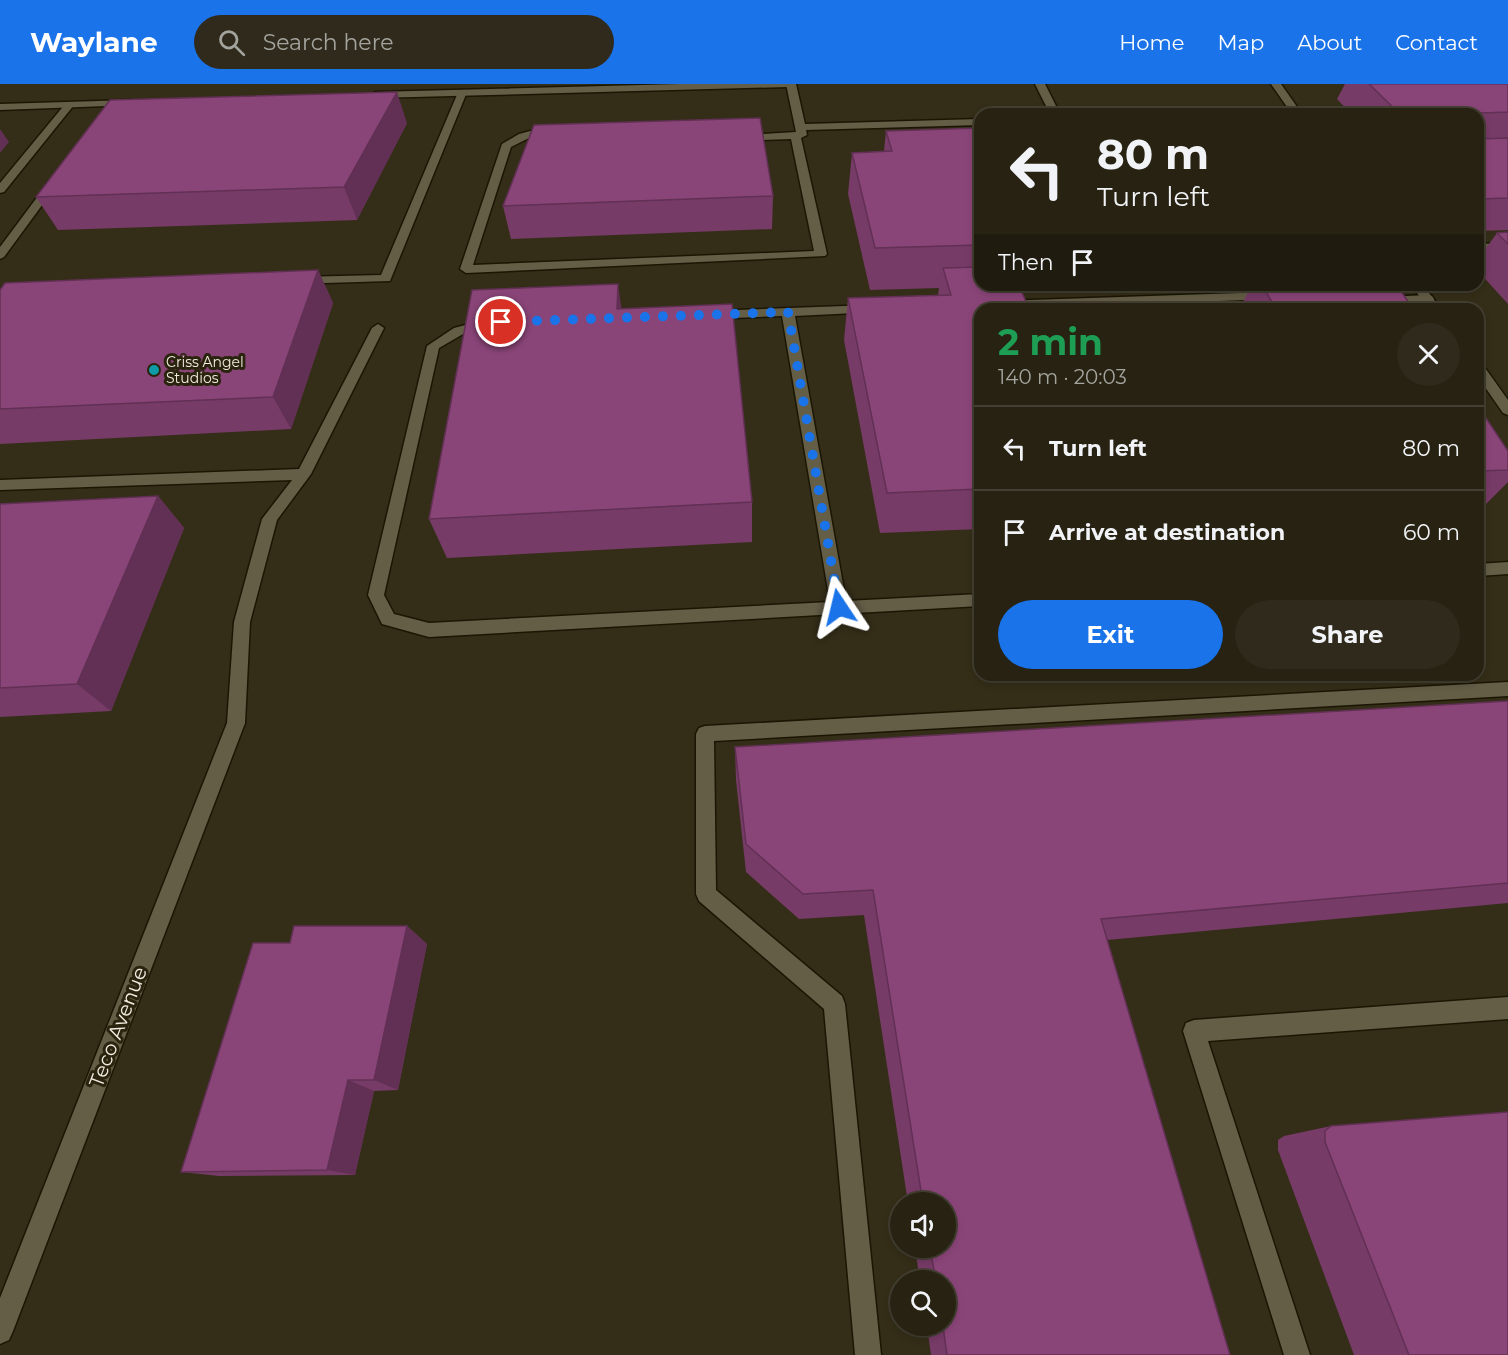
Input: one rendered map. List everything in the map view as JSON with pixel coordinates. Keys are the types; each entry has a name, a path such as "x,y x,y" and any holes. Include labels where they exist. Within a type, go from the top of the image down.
{"street":[{"path":"369,95 506,88 789,84 821,254 466,269 506,146 519,136 535,132 571,131"},
{"path":"1040,84 1052,108"},
{"path":"1276,84 1293,108"},
{"path":"283,282 386,278 462,92"},
{"path":"0,107 69,105 109,108 147,102"},
{"path":"0,190 69,105"},
{"path":"726,129 738,128 762,137 797,131 974,122"},
{"path":"0,255 60,173"},
{"path":"1484,247 1508,246"},
{"path":"1122,303 1268,295 1289,299"},
{"path":"1371,302 1401,303"},
{"path":"692,315 892,309"},
{"path":"788,312 839,607"},
{"path":"501,322 477,323 454,332 433,346 376,595 388,619 429,630 974,600"},
{"name":"Teco Avenue","path":"0,1332 236,723 242,622 270,519 304,474 378,328"},
{"path":"1484,375 1503,396 1508,410"},
{"path":"0,485 304,474"},
{"path":"1484,570 1508,568"},
{"path":"868,1355 834,1004 706,894 705,734 1508,689"},
{"path":"1297,1355 1194,1031 1508,1008"}],"building":[{"path":"1369,84 1508,84 1508,112 1484,113 1484,108 1394,108"},
{"path":"397,92 344,187 36,197 110,100"},
{"path":"760,118 773,196 503,206 534,125"},
{"path":"974,128 974,245 875,248 852,153 892,151 886,131"},
{"path":"1508,138 1508,198 1484,199 1484,139"},
{"path":"1508,232 1508,244 1497,233"},
{"path":"974,267 974,291 1022,291 1026,303 974,303 974,489 887,493 848,298 951,295 943,268"},
{"path":"318,270 273,397 0,409 0,290 5,283"},
{"path":"618,284 617,309 732,304 752,502 429,519 472,290"},
{"path":"1266,291 1401,291 1409,303 1220,303 1272,302"},
{"path":"1484,415 1508,451 1508,470 1484,471"},
{"path":"158,496 77,684 0,688 0,504"},
{"path":"1508,701 1508,883 1101,919 1230,1355 947,1355 944,1336 956,1336 956,1270 934,1270 932,1258 956,1258 956,1192 921,1192 873,890 803,894 746,844 735,747"},
{"path":"294,926 407,926 374,1080 348,1080 327,1170 181,1172 253,943 290,943"},
{"path":"1508,1112 1508,1355 1409,1355 1325,1142 1325,1131 1331,1126"}],"place":[{"name":"Criss Angel Studios","path":"154,370"}],"route":[{"path":"501,322 788,312 839,607"}]}
